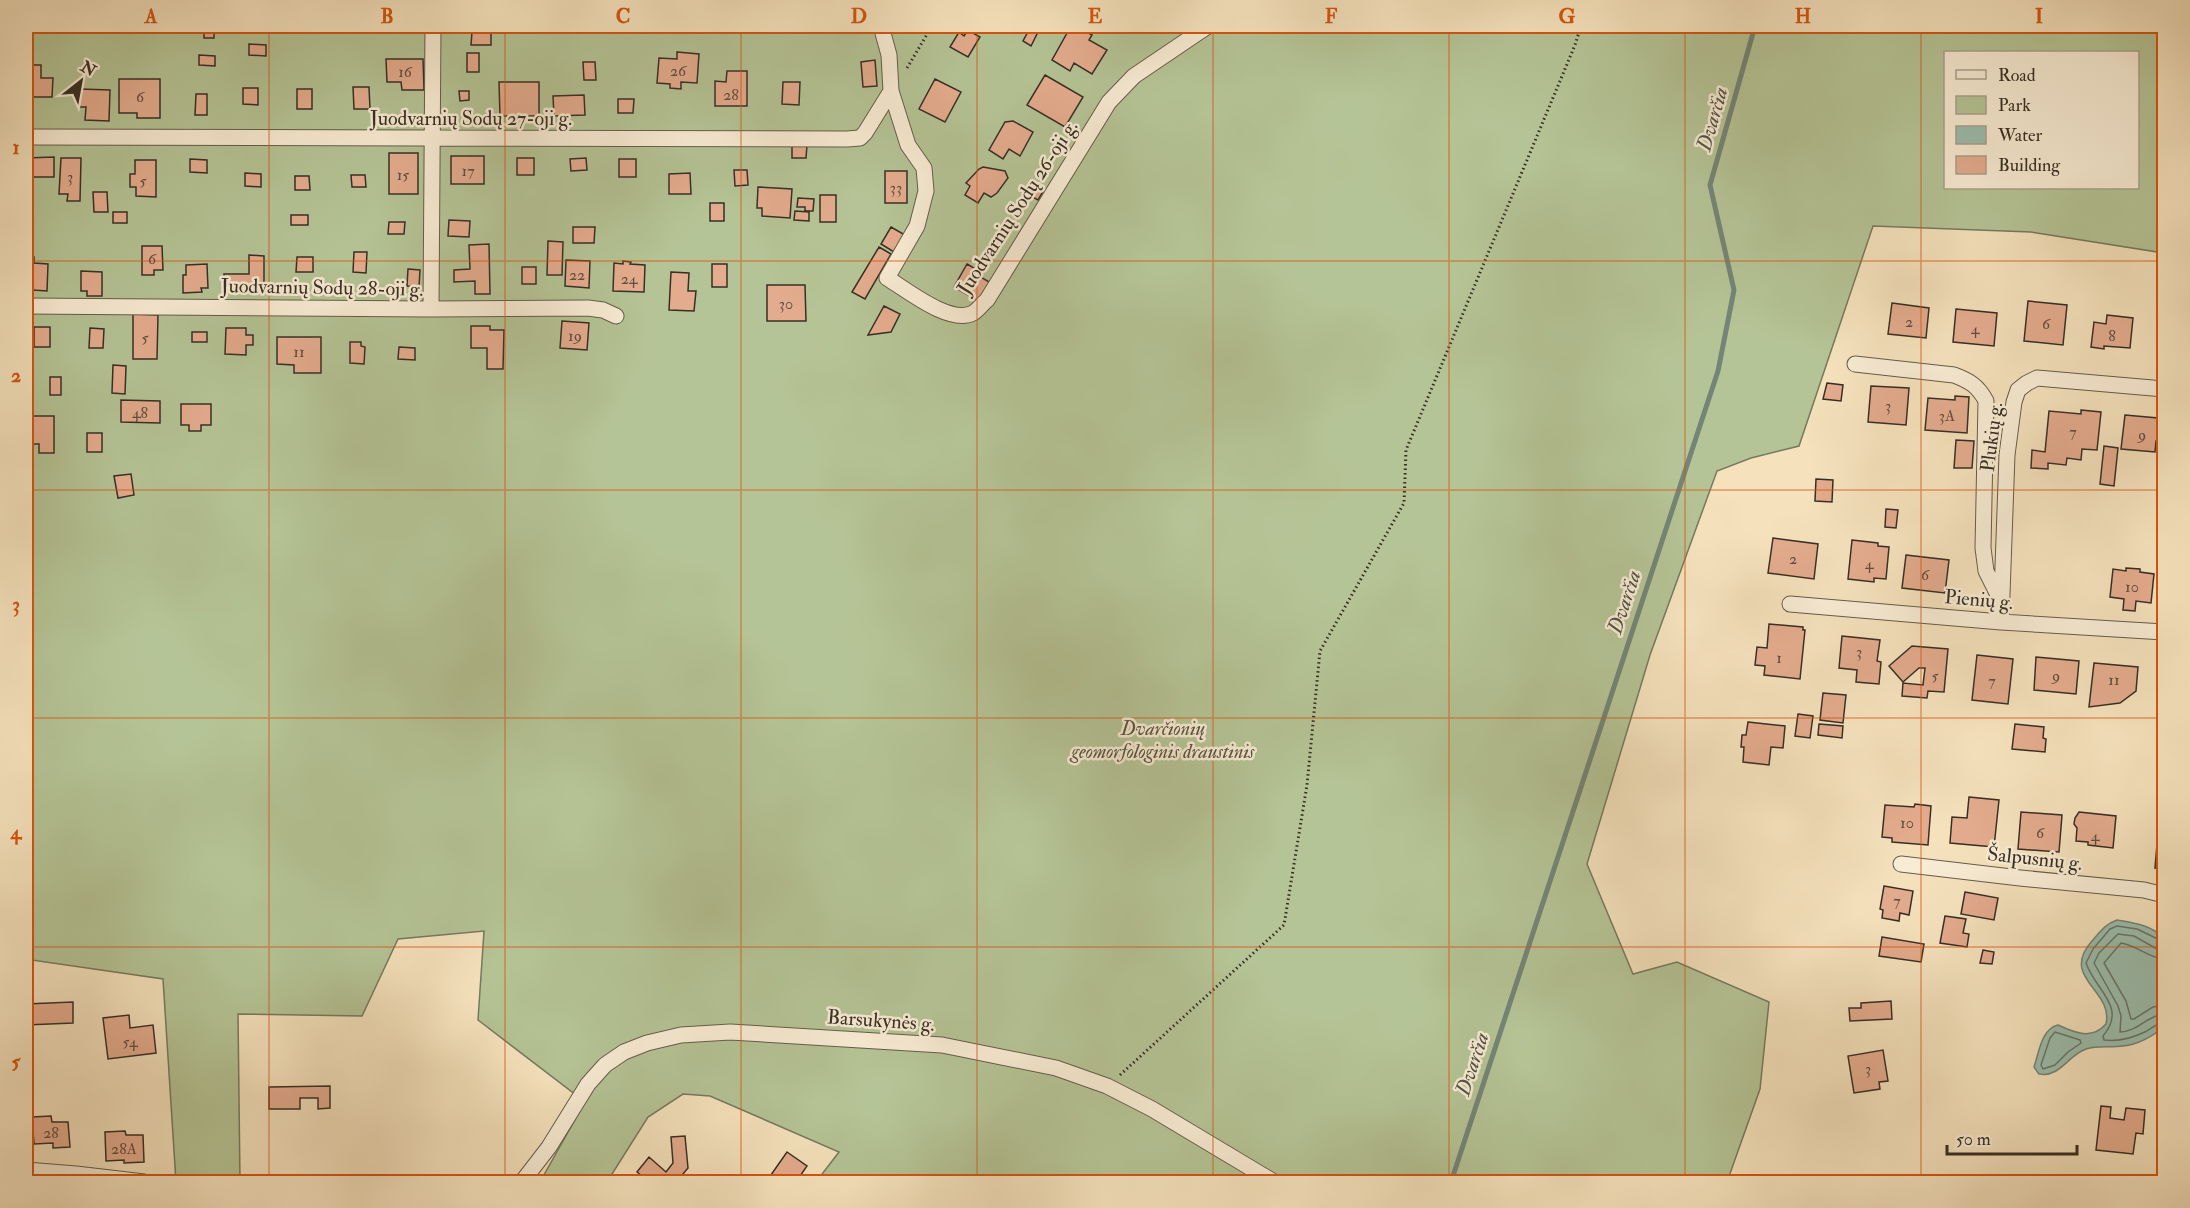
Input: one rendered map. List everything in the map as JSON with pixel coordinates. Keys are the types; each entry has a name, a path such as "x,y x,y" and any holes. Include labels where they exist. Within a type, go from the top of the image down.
{"street":[{"path":"431,309 433,26"},
{"name":"Juodvarnių Sodų 26-oji g.","path":"881,26 889,55 891,91 908,145 924,168 926,191 917,226 887,278 943,312 958,315 973,313 987,300 1109,102 1134,76 1208,26"},
{"name":"Juodvarnių Sodų 27-oji g.","path":"26,136 432,139 860,138 866,133 891,91"},
{"name":"Juodvarnių Sodų 28-oji g.","path":"26,306 588,308 603,310 616,316"},
{"name":"Plukių g.","path":"1854,364 1954,375 1969,380 1980,388 1986,401 1983,548 1986,571 2002,603"},
{"name":"Plukių g.","path":"2001,622 2007,455 2014,402 2018,390 2027,382 2037,378 2164,389"},
{"name":"Pienių g.","path":"1790,604 2001,622 2164,632"},
{"name":"Šalpusnių g.","path":"1901,864 2144,890 2164,895"},
{"name":"Barsukynės g.","path":"522,1182 549,1147 588,1084 605,1065 624,1052 647,1043 681,1035 730,1032 942,1045 1056,1068 1107,1086 1152,1109 1274,1182"},
{"path":"26,1170 144,1182"}],"path":[{"path":"891,91 932,26"},
{"path":"1107,1086 1284,925 1307,785 1320,651 1404,503 1406,450 1581,26"}],"green space":[{"name":"Dvarčionių geomorfologinis draustinis","path":"26,26 2164,26 2164,253 2031,232 1873,226 1799,446 1751,458 1717,471 1650,655 1587,864 1633,974 1677,962 1769,1002 1760,1089 1727,1182 816,1182 839,1152 710,1096 683,1094 648,1117 607,1182 540,1182 585,1102 478,1020 484,931 398,939 362,1016 238,1014 240,1182 176,1182 163,979 32,960 29,977 26,977"}],"water":[{"path":"2117,920 2148,927 2164,938 2164,1026 2134,1044 2086,1049 2053,1073 2039,1074 2034,1067 2044,1036 2052,1027 2058,1025 2083,1034 2095,1032 2106,1024 2103,1002 2084,975 2081,965 2083,954 2100,931"}],"building":[{"path":"204,26 214,26 214,38 204,38"},
{"path":"1071,26 1076,26 1092,35 1089,40 1107,50 1092,74 1074,63 1070,71 1052,60"},
{"path":"1030,28 1038,32 1031,46 1023,41"},
{"path":"968,30 980,37 968,57 950,47 959,32 964,36"},
{"path":"472,32 491,32 491,45 471,45"},
{"path":"249,44 266,45 266,56 249,55"},
{"path":"677,52 699,54 697,83 681,82 681,89 670,88 670,84 657,83 659,58 677,59"},
{"path":"467,53 479,53 479,72 467,72"},
{"path":"199,55 215,56 215,66 199,65"},
{"path":"386,59 423,59 424,90 402,90 401,82 387,82"},
{"path":"875,60 877,86 863,87 861,62"},
{"path":"583,62 595,62 596,80 584,80"},
{"path":"26,65 41,65 41,78 53,78 52,97 26,97"},
{"path":"727,71 747,71 747,106 715,106 715,81 726,82"},
{"path":"1045,75 1083,97 1065,127 1027,105"},
{"path":"119,79 160,79 160,118 137,118 137,113 119,113"},
{"path":"935,79 961,92 945,122 919,109"},
{"path":"499,82 539,82 539,116 500,116"},
{"path":"783,82 800,82 799,105 782,104"},
{"path":"353,87 369,87 370,109 354,109"},
{"path":"243,88 258,88 258,105 243,104"},
{"path":"80,89 110,90 109,121 85,120 86,107 79,107"},
{"path":"297,89 312,89 312,109 297,109"},
{"path":"459,91 469,91 469,100 460,101"},
{"path":"196,94 207,94 207,115 195,115"},
{"path":"584,95 585,115 554,116 553,96"},
{"path":"618,99 634,99 633,113 618,113"},
{"path":"1013,121 1033,132 1020,156 1009,149 1003,159 989,150 1005,122"},
{"path":"792,144 807,145 806,158 792,158"},
{"path":"389,153 418,153 418,194 389,194"},
{"path":"451,156 484,156 484,184 451,184"},
{"path":"54,157 54,177 26,177 26,158"},
{"path":"61,158 81,158 80,201 67,201 68,194 59,194"},
{"path":"517,158 534,158 534,175 517,175"},
{"path":"586,158 587,170 571,171 570,159"},
{"path":"190,159 207,160 207,173 190,172"},
{"path":"619,159 636,159 636,177 619,177"},
{"path":"135,160 156,160 156,197 136,196 136,187 130,187 130,174 135,174"},
{"path":"983,167 1005,171 1008,178 997,193 991,197 984,193 978,203 965,195 970,186 966,183"},
{"path":"734,170 747,170 748,185 735,186"},
{"path":"885,171 907,171 907,203 885,203"},
{"path":"245,173 261,174 261,187 245,186"},
{"path":"690,173 691,194 669,194 669,174"},
{"path":"351,175 365,175 366,187 352,187"},
{"path":"295,176 309,176 310,190 295,190"},
{"path":"1033,184 1044,190 1038,200 1027,194"},
{"path":"758,187 792,189 790,218 762,216 762,208 757,208"},
{"path":"93,192 107,192 108,212 94,212"},
{"path":"820,195 836,195 836,222 820,222"},
{"path":"798,198 814,199 813,211 805,211 805,207 797,207"},
{"path":"710,203 724,203 724,221 710,221"},
{"path":"795,211 809,212 809,221 794,220"},
{"path":"113,212 127,212 127,223 113,223"},
{"path":"291,215 308,215 308,225 291,225"},
{"path":"449,220 470,221 469,237 448,236"},
{"path":"389,222 405,222 404,234 388,234"},
{"path":"573,227 595,227 594,243 573,243"},
{"path":"891,227 905,235 894,252 881,244"},
{"path":"548,241 563,242 562,275 547,275"},
{"path":"489,244 490,294 475,294 475,281 454,282 454,270 470,269 469,245"},
{"path":"142,246 162,246 163,270 154,270 154,275 142,275"},
{"path":"879,247 891,254 865,299 852,292"},
{"path":"354,252 367,252 366,273 353,272"},
{"path":"249,255 264,256 264,285 246,285 246,290 224,290 224,274 249,274"},
{"path":"26,257 34,257 34,263 48,264 47,291 33,290 33,293 26,293"},
{"path":"297,257 313,257 313,272 296,272"},
{"path":"566,260 590,261 589,288 565,286"},
{"path":"623,261 645,265 644,292 613,291 614,263 623,264"},
{"path":"207,264 208,288 201,288 202,292 183,293 183,275 186,275 186,265"},
{"path":"712,264 727,264 727,287 712,287"},
{"path":"967,264 979,271 977,275 991,283 980,302 954,287"},
{"path":"522,267 536,267 536,284 522,284"},
{"path":"408,269 420,270 419,287 407,286"},
{"path":"81,271 102,272 102,296 87,296 87,291 81,291"},
{"path":"671,272 689,273 688,291 696,291 694,311 669,310"},
{"path":"767,285 805,285 806,321 767,321"},
{"path":"2028,301 2067,305 2063,345 2024,341"},
{"path":"1892,303 1929,308 1926,338 1888,334"},
{"path":"884,306 900,314 891,332 868,335"},
{"path":"1956,309 1997,313 1994,346 1953,342"},
{"path":"133,314 158,315 157,359 133,359"},
{"path":"2107,315 2133,318 2130,348 2091,347 2094,322 2106,324"},
{"path":"562,321 589,323 587,350 560,348"},
{"path":"471,326 490,326 490,330 504,330 503,369 487,369 487,348 471,348"},
{"path":"34,327 50,327 50,347 34,347"},
{"path":"90,328 104,329 103,348 89,348"},
{"path":"226,328 246,328 246,335 253,335 253,345 246,345 246,355 225,354"},
{"path":"192,332 207,332 207,342 192,342"},
{"path":"277,337 321,337 321,373 294,373 294,365 277,364"},
{"path":"350,342 361,342 361,346 365,347 364,364 350,363"},
{"path":"399,347 415,348 415,360 398,359"},
{"path":"113,365 126,366 125,394 112,393"},
{"path":"50,377 61,377 61,395 50,395"},
{"path":"1827,383 1843,385 1841,401 1823,399"},
{"path":"1871,386 1909,388 1906,425 1868,422"},
{"path":"1955,396 1969,397 1967,433 1925,430 1928,398 1955,400"},
{"path":"121,400 160,401 160,423 121,422"},
{"path":"181,404 211,404 211,425 201,425 201,431 189,431 189,425 181,425"},
{"path":"2081,410 2101,412 2097,450 2082,449 2081,460 2067,458 2066,465 2048,463 2048,469 2031,468 2032,450 2045,452 2049,411 2081,414"},
{"path":"2125,415 2158,418 2157,427 2161,428 2160,441 2156,441 2155,452 2121,449"},
{"path":"26,416 54,416 54,453 39,453 39,444 26,444"},
{"path":"87,433 102,433 102,452 87,452"},
{"path":"1956,440 1974,441 1972,468 1954,468"},
{"path":"2104,446 2118,448 2114,486 2100,484"},
{"path":"131,474 134,495 118,498 114,476"},
{"path":"1816,479 1833,480 1832,502 1815,501"},
{"path":"1886,509 1898,510 1896,528 1885,527"},
{"path":"1773,538 1818,544 1814,579 1768,573"},
{"path":"1852,540 1878,543 1878,546 1889,547 1886,579 1874,578 1874,582 1848,579"},
{"path":"1906,555 1949,560 1945,593 1902,588"},
{"path":"2126,568 2140,569 2140,572 2154,574 2151,603 2136,601 2135,611 2123,610 2124,599 2110,597 2113,569 2126,571"},
{"path":"1769,624 1803,627 1805,630 1800,679 1764,675 1765,666 1755,665 1757,647 1767,648"},
{"path":"1842,636 1880,640 1877,661 1881,662 1879,684 1856,682 1857,670 1839,668"},
{"path":"1912,646 1948,649 1944,692 1928,691 1927,698 1902,696 1903,683 1923,685 1925,668 1919,668 1903,682 1889,666"},
{"path":"1977,655 2013,659 2008,704 1972,700"},
{"path":"2036,657 2079,661 2076,694 2034,690"},
{"path":"2094,663 2138,667 2136,691 2120,703 2089,707"},
{"path":"1823,693 1846,695 1843,723 1820,720"},
{"path":"1798,714 1813,716 1810,738 1795,736"},
{"path":"1748,722 1785,726 1783,748 1771,747 1769,765 1743,762 1742,735 1746,735"},
{"path":"1819,724 1843,726 1842,738 1818,735"},
{"path":"2015,724 2044,727 2045,752 2012,749"},
{"path":"1969,797 1999,800 1994,847 1950,843 1952,817 1967,818"},
{"path":"1915,804 1931,806 1928,845 1892,842 1892,838 1882,837 1885,805 1914,807"},
{"path":"2021,812 2062,815 2059,852 2018,849"},
{"path":"2079,812 2116,816 2113,848 2076,841 2077,828 2074,824"},
{"path":"2158,832 2164,833 2164,869 2155,868"},
{"path":"1884,886 1913,891 1909,915 1900,913 1899,921 1882,918 1883,910 1880,909"},
{"path":"1965,892 1998,898 1994,920 1961,914"},
{"path":"1945,916 1966,919 1963,933 1969,934 1967,947 1940,943"},
{"path":"1882,937 1924,944 1921,962 1879,956"},
{"path":"1983,950 1994,952 1992,964 1980,963"},
{"path":"1891,1001 1892,1019 1850,1021 1849,1008 1861,1008 1861,1003"},
{"path":"73,1002 73,1023 26,1025 26,1004"},
{"path":"129,1015 130,1028 153,1025 156,1053 108,1059 103,1018"},
{"path":"1883,1050 1888,1081 1879,1082 1880,1089 1854,1093 1848,1056"},
{"path":"330,1086 330,1108 318,1109 318,1098 300,1098 300,1109 269,1109 269,1087"},
{"path":"2101,1106 2111,1107 2110,1118 2124,1120 2126,1108 2145,1110 2143,1134 2136,1133 2133,1154 2096,1150"},
{"path":"51,1116 52,1122 68,1122 70,1147 53,1148 53,1143 34,1144 32,1117"},
{"path":"125,1131 126,1135 143,1135 144,1162 106,1161 105,1132"},
{"path":"685,1136 688,1168 677,1181 679,1182 645,1182 647,1180 637,1172 649,1157 666,1172 673,1163 671,1137"},
{"path":"787,1152 807,1166 796,1182 766,1182"}],"waterway":[{"name":"Dvarčia","path":"1451,1182 1718,371 1734,290 1710,185 1755,26"}]}
